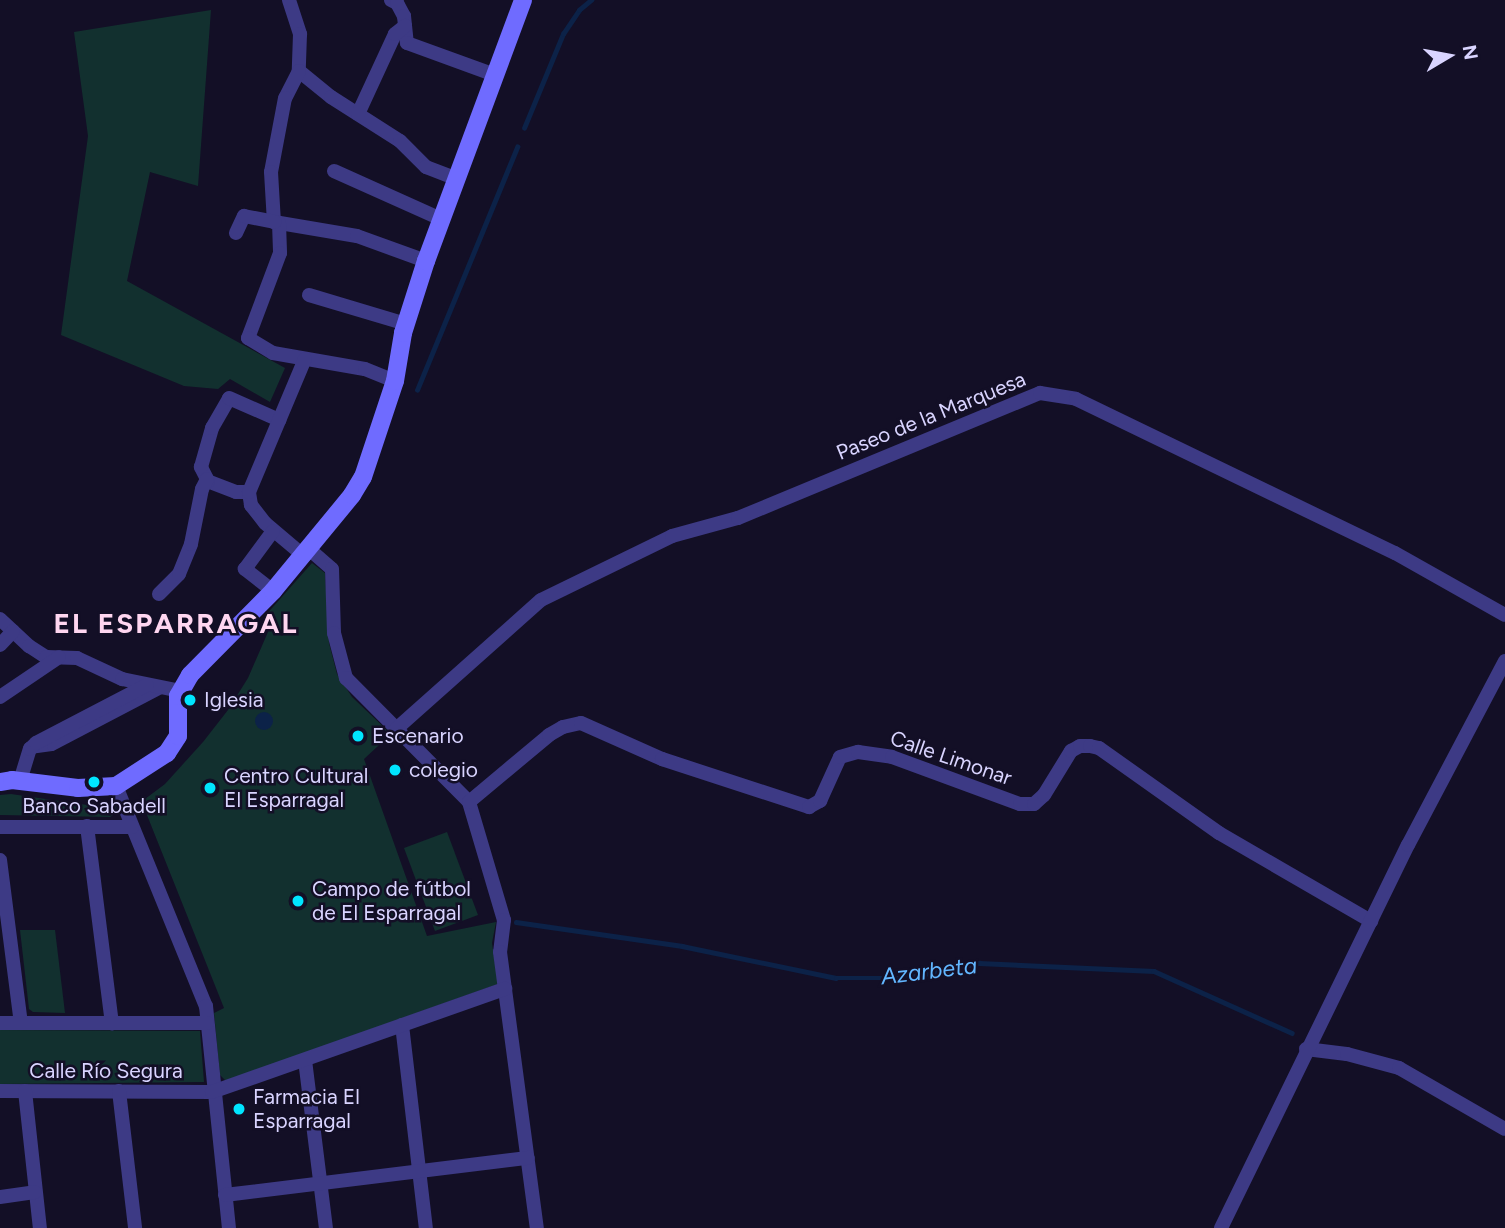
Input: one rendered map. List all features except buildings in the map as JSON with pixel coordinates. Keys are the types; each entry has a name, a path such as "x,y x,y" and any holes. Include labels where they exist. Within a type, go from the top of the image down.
{"main road":[{"path":"0,782 20,781 78,788 116,786 167,753 176,743 172,690 234,634 339,514 363,477 395,381 406,324 426,261 523,0"}],"street":[{"path":"289,0 300,34 299,71 285,98 271,172 281,253 248,338 273,353 365,369 395,381"},
{"path":"391,0 397,3 405,26 407,43 495,75"},
{"path":"358,114 395,34 405,26"},
{"path":"299,71 400,141 426,167 455,178"},
{"path":"334,171 441,219"},
{"path":"236,233 244,216 357,236 426,261"},
{"path":"309,295 406,324"},
{"path":"305,359 249,492 251,505 274,531 332,569 334,633 343,672 355,691 469,802 504,919 499,944 537,1228"},
{"name":"Paseo de la Marquesa","path":"395,730 541,600 672,536 738,518 1040,393 1088,405 1395,552 1505,615"},
{"path":"249,492 236,492 207,479 201,467 212,428 229,398 279,420"},
{"path":"159,594 172,585 187,554 202,489 207,479"},
{"path":"273,591 244,569 274,531"},
{"path":"0,619 46,657 77,658 112,675 172,690"},
{"path":"0,645 13,631"},
{"path":"0,697 59,657"},
{"path":"1221,1228 1306,1048 1505,661"},
{"path":"20,781 30,749 36,743 147,685"},
{"path":"30,749 52,746 172,690"},
{"name":"Calle Limonar","path":"469,802 550,735 563,727 581,723 662,759 809,807 820,801 840,757 858,752 900,759 1020,804 1034,804 1044,795 1071,751 1080,746 1090,746 1105,753 1219,833 1371,921"},
{"path":"116,786 206,1006 212,1092 229,1228"},
{"path":"0,827 132,827"},
{"path":"88,827 112,1023"},
{"path":"0,860 21,1023"},
{"name":"Calle Río Segura","path":"0,1091 212,1092 505,989"},
{"path":"0,1023 207,1023"},
{"path":"402,1025 426,1228"},
{"path":"1306,1048 1347,1054 1399,1069 1505,1129"},
{"path":"305,1060 326,1228"},
{"path":"25,1091 40,1228"},
{"path":"119,1091 135,1228"},
{"path":"225,1195 528,1158"},
{"path":"0,1196 35,1192"}],"green space":[{"path":"211,10 198,186 150,172 127,281 285,368 270,402 230,379 218,389 184,386 61,335 88,136 74,32"},
{"path":"312,563 325,573 329,643 337,674 352,697 391,734 364,759 427,936 496,922 492,943 498,984 226,1081 220,1075 214,1013 224,1008 143,805 145,799 165,784 203,742 228,710 248,678 271,625 264,617"},
{"path":"11,794 87,805 114,802 118,812 110,817 0,815 0,795"},
{"path":"447,832 478,915 435,931 404,848"},
{"path":"20,930 55,930 65,1013 33,1012 29,1009"},
{"path":"0,1030 200,1031 204,1082 0,1084"}],"water":[{"path":"264,712 270,715 273,721 270,727 264,730 258,727 255,721 258,715"}],"waterway":[{"path":"524,128 563,34 579,10 591,0"},
{"path":"417,390 517,147"},
{"name":"Azarbeta","path":"516,922 682,946 836,978 905,978 979,963 1154,971 1292,1033"}],"place":[{"name":"Iglesia","path":"190,700"},
{"name":"Escenario","path":"358,736"},
{"name":"colegio","path":"395,770"},
{"name":"Banco Sabadell","path":"94,782"},
{"name":"Centro Cultural El Esparragal","path":"210,788"},
{"name":"Campo de fútbol de El Esparragal","path":"298,901"},
{"name":"Farmacia El Esparragal","path":"239,1109"}],"district":[{"name":"EL ESPARRAGAL","path":"176,623"}]}
